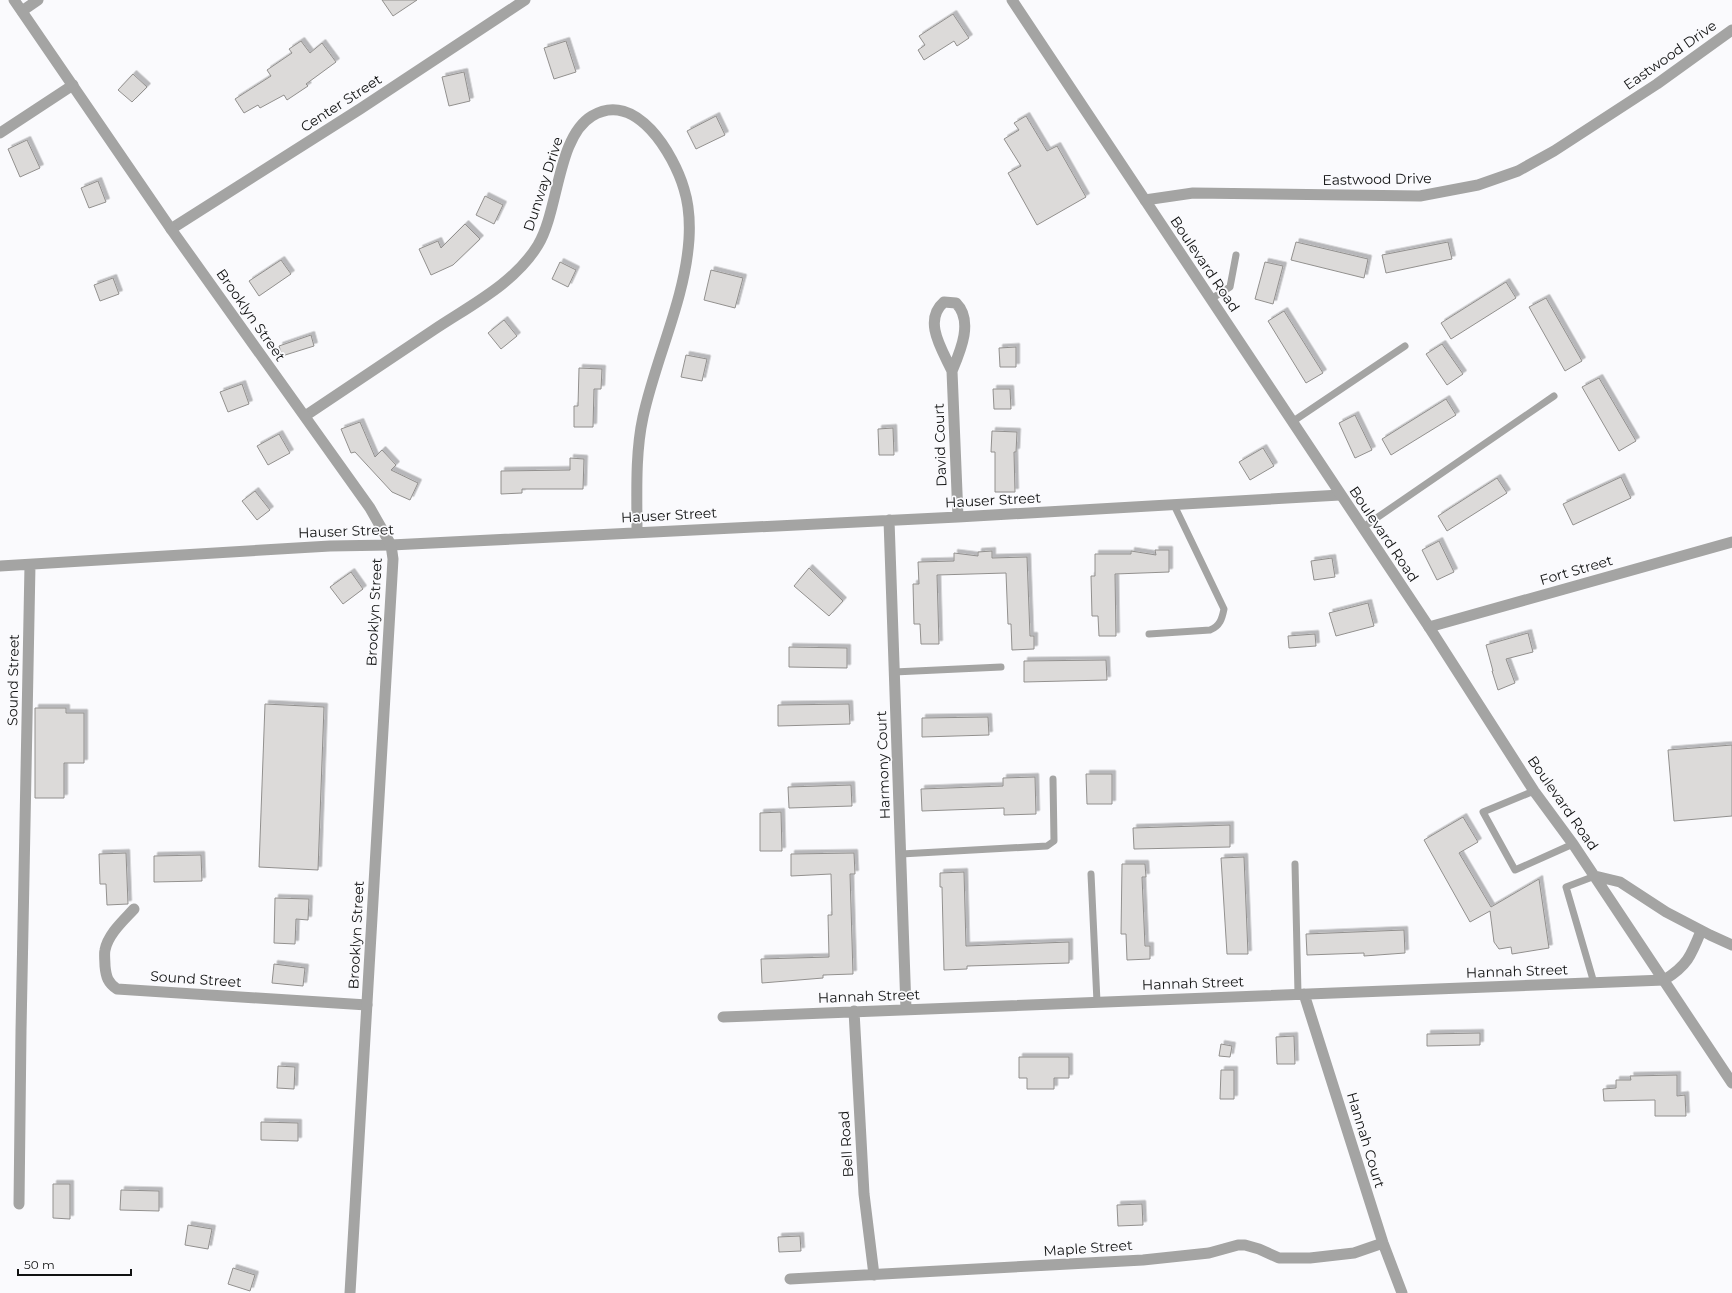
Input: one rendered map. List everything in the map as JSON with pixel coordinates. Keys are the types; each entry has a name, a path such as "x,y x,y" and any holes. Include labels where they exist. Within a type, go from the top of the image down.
{"street":[{"name":"Brooklyn Street","path":"14,0 171,228 370,508 391,545 393,559 350,1293"},
{"path":"22,11 38,0"},
{"name":"Center Street","path":"171,228 346,118 525,0"},
{"name":"Boulevard Road","path":"1012,0 1429,628 1534,791 1595,876 1732,1083"},
{"name":"Eastwood Drive","path":"1145,200 1193,193 1420,196 1448,192 1478,185 1518,171 1554,151 1657,84 1732,30"},
{"path":"0,133 73,85"},
{"name":"Dunway Drive","path":"305,416 508,280 522,267 540,242 548,223 572,138 593,115 610,111 627,113 642,121 650,128 668,151 684,187 689,214 688,247 681,290 657,365 643,418 638,458 637,532"},
{"name":"David Court","path":"952,371 962,342 965,322 964,314 956,303 944,302 935,312 934,328 952,371 958,517"},
{"name":"Hauser Street","path":"0,566 330,546 391,545 958,517 1340,495"},
{"name":"Harmony Court","path":"889,520 906,1009"},
{"name":"Fort Street","path":"1429,628 1732,542"},
{"name":"Sound Street","path":"19,1204 30,565"},
{"path":"1595,876 1620,882 1666,912 1732,945"},
{"name":"Sound Street","path":"134,909 119,926 110,939 105,950 106,976 110,984 117,989 367,1005"},
{"path":"1664,980 1678,971 1692,955 1701,930"},
{"name":"Hannah Street","path":"723,1017 1664,980"},
{"name":"Hannah Court","path":"1301,994 1383,1242 1402,1293"},
{"name":"Bell Road","path":"854,1011 864,1194 874,1274"},
{"name":"Maple Street","path":"790,1279 1143,1260 1209,1253 1244,1245 1259,1249 1279,1258 1310,1258 1354,1253 1383,1242"}],"lane":[{"path":"1211,300 1230,287 1236,255"},
{"path":"1292,422 1405,346"},
{"path":"1362,528 1554,396"},
{"path":"1149,634 1210,630 1217,628 1222,618 1224,609 1174,505"},
{"path":"894,672 1001,667"},
{"path":"901,854 1047,846 1054,841 1053,779"},
{"path":"1534,791 1483,812 1516,870 1573,844"},
{"path":"1294,864 1301,994"},
{"path":"1091,874 1097,1002"},
{"path":"1594,983 1566,887 1595,876"}],"building":[{"path":"382,0 417,0 393,16"},
{"path":"953,14 969,38 957,46 954,41 924,60 918,50 925,45 919,36"},
{"path":"301,41 310,53 322,43 336,62 306,84 308,86 287,100 284,95 260,108 258,105 244,113 235,99 271,76 267,70 292,53 289,49"},
{"path":"566,41 576,72 554,79 544,48"},
{"path":"464,72 470,101 449,106 442,77"},
{"path":"133,74 147,87 132,102 118,90"},
{"path":"716,116 725,135 696,149 687,131"},
{"path":"1026,116 1047,151 1057,146 1086,197 1037,225 1008,173 1021,166 1004,139 1019,130 1014,123"},
{"path":"27,140 40,168 20,177 8,149"},
{"path":"98,181 106,202 89,208 81,188"},
{"path":"485,196 503,205 494,224 476,215"},
{"path":"465,224 480,239 453,265 431,275 419,249 438,241 441,248"},
{"path":"1296,242 1368,259 1364,278 1291,260"},
{"path":"1448,242 1452,259 1386,273 1382,255"},
{"path":"281,260 291,274 259,296 249,281"},
{"path":"560,262 576,270 568,287 552,279"},
{"path":"1265,262 1283,266 1273,304 1255,299"},
{"path":"711,270 743,278 735,308 704,300"},
{"path":"113,278 119,294 100,301 94,285"},
{"path":"1506,282 1516,298 1451,339 1441,323"},
{"path":"1546,298 1582,361 1565,371 1529,307"},
{"path":"1284,311 1323,373 1306,383 1268,321"},
{"path":"504,320 517,336 501,349 488,333"},
{"path":"311,335 314,346 282,356 279,346"},
{"path":"1442,344 1463,374 1447,385 1426,354"},
{"path":"1016,347 1016,367 1000,367 999,348"},
{"path":"686,355 707,359 702,381 681,377"},
{"path":"579,368 602,369 601,389 594,389 593,427 574,427 574,406 578,406"},
{"path":"1599,378 1636,441 1619,451 1582,387"},
{"path":"242,384 249,404 228,412 220,392"},
{"path":"993,389 1010,389 1011,409 994,409"},
{"path":"1446,399 1456,415 1391,455 1382,439"},
{"path":"1355,415 1372,450 1355,458 1339,423"},
{"path":"360,422 375,457 382,450 396,465 391,470 418,483 410,500 392,492 355,452 351,453 341,429"},
{"path":"893,428 894,455 879,455 878,429"},
{"path":"992,431 1017,432 1016,452 1014,452 1015,492 995,492 995,452 991,452"},
{"path":"279,434 290,453 268,465 257,446"},
{"path":"1263,448 1274,466 1250,480 1239,462"},
{"path":"570,458 584,459 583,489 522,489 522,493 501,494 501,471 570,470"},
{"path":"1621,477 1631,498 1573,525 1563,504"},
{"path":"1497,478 1507,493 1447,531 1438,516"},
{"path":"255,491 270,510 257,520 242,501"},
{"path":"1439,541 1454,572 1437,580 1422,550"},
{"path":"1155,550 1169,550 1169,572 1115,574 1116,636 1099,636 1098,616 1092,616 1091,576 1095,576 1095,554 1131,554 1131,551 1156,555"},
{"path":"992,551 992,558 1027,557 1030,636 1034,636 1034,649 1012,650 1011,624 1008,624 1006,573 937,575 939,644 921,644 920,624 914,624 913,584 919,584 918,562 954,561 954,553 978,556 978,552"},
{"path":"1332,558 1335,577 1314,580 1311,561"},
{"path":"809,568 843,601 829,616 794,586"},
{"path":"351,572 363,589 343,604 330,587"},
{"path":"1368,603 1374,626 1336,636 1329,613"},
{"path":"1528,633 1533,652 1506,659 1515,683 1498,690 1486,645"},
{"path":"1315,634 1316,646 1289,648 1288,636"},
{"path":"789,647 847,648 847,668 789,667"},
{"path":"1106,660 1107,680 1024,682 1024,661"},
{"path":"265,704 324,707 318,870 259,867"},
{"path":"849,704 850,724 778,726 778,705"},
{"path":"35,708 66,708 66,713 84,713 84,763 64,763 64,798 35,798"},
{"path":"988,717 989,735 922,737 922,718"},
{"path":"1732,745 1732,816 1674,821 1668,750"},
{"path":"1086,774 1112,774 1112,804 1087,804"},
{"path":"1035,777 1036,814 1004,815 1004,808 922,811 921,789 1003,786 1003,778"},
{"path":"851,785 852,806 789,808 788,787"},
{"path":"781,812 782,851 760,851 760,813"},
{"path":"1463,817 1478,842 1459,853 1491,907 1539,879 1549,948 1512,954 1511,947 1499,949 1494,942 1490,911 1470,922 1424,840"},
{"path":"1230,825 1230,847 1134,849 1133,828"},
{"path":"126,853 128,904 107,905 106,884 100,884 99,854"},
{"path":"854,853 855,874 850,874 853,974 823,975 823,978 762,983 761,959 829,957 828,915 832,915 831,874 791,876 791,854"},
{"path":"201,855 202,881 154,882 154,856"},
{"path":"1244,857 1248,954 1227,954 1221,858"},
{"path":"1122,864 1145,864 1146,877 1142,877 1145,946 1150,946 1150,959 1127,960 1126,934 1121,934"},
{"path":"964,872 966,946 1069,942 1069,963 967,966 967,969 944,970 942,887 940,887 940,873"},
{"path":"275,898 309,899 308,920 296,919 295,944 274,943"},
{"path":"1404,930 1405,953 1364,956 1364,953 1307,955 1306,934"},
{"path":"274,964 305,968 303,986 272,983"},
{"path":"1480,1033 1480,1045 1427,1046 1427,1034"},
{"path":"1294,1036 1295,1064 1277,1064 1276,1037"},
{"path":"1221,1044 1232,1046 1230,1057 1219,1056"},
{"path":"1019,1057 1069,1057 1069,1078 1054,1078 1054,1089 1027,1089 1027,1078 1019,1078"},
{"path":"278,1066 295,1067 294,1089 277,1088"},
{"path":"1221,1070 1234,1070 1234,1099 1220,1099"},
{"path":"1677,1075 1677,1096 1685,1095 1686,1116 1655,1116 1655,1100 1604,1101 1603,1089 1616,1088 1616,1080 1631,1080 1630,1076"},
{"path":"261,1122 298,1123 298,1141 261,1140"},
{"path":"53,1184 70,1184 70,1219 53,1218"},
{"path":"121,1190 159,1191 159,1211 120,1210"},
{"path":"1142,1204 1143,1225 1118,1226 1117,1205"},
{"path":"188,1225 212,1229 208,1249 185,1245"},
{"path":"800,1236 801,1251 779,1252 778,1237"},
{"path":"233,1268 255,1275 250,1291 228,1284"}]}
